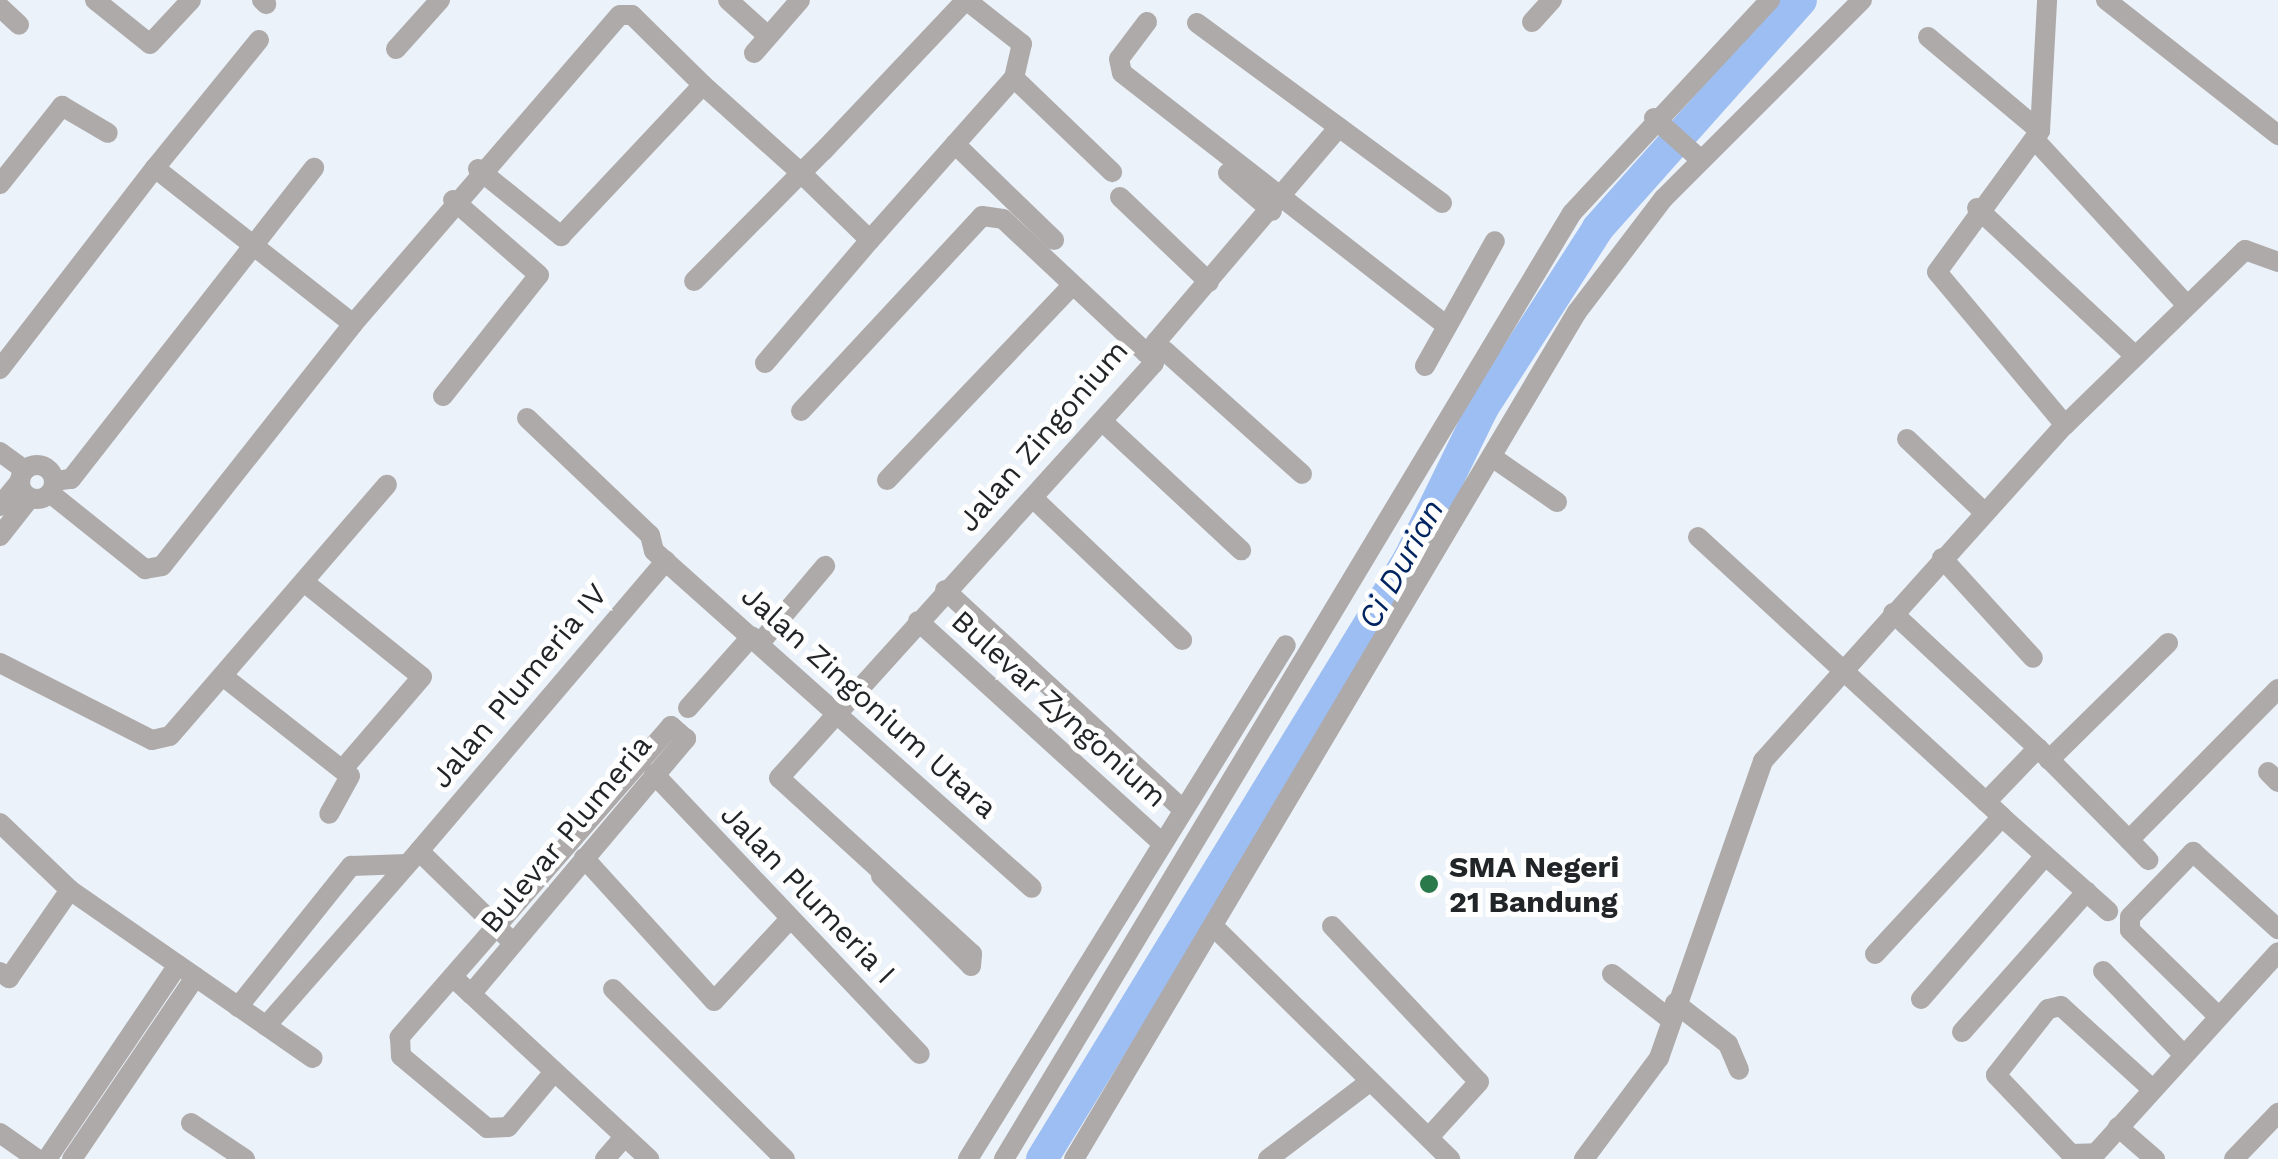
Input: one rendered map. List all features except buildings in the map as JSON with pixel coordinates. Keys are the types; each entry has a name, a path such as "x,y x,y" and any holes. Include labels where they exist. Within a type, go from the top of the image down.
{"street":[{"path":"96,0 150,44 191,0"},
{"path":"396,50 440,0"},
{"path":"728,0 768,36"},
{"path":"754,53 800,0"},
{"path":"694,281 966,0 1022,44 1014,78 765,363"},
{"path":"1532,22 1552,0"},
{"path":"1004,1159 1488,345 1572,214 1770,0"},
{"path":"1074,1159 1215,928 1577,312 1696,156 1862,0"},
{"path":"2046,0 2038,136 1977,208 1939,262 1939,280 2066,424"},
{"path":"2106,0 2278,135"},
{"path":"0,8 19,24"},
{"path":"0,452 36,485 145,569 162,566 478,169 620,16 632,15 870,240"},
{"path":"1146,22 1119,59 1122,73 1196,131 1277,206 1447,326"},
{"path":"1197,23 1442,203"},
{"path":"1928,37 2038,136 2184,302"},
{"path":"0,369 259,40"},
{"path":"1014,78 1112,172"},
{"path":"478,169 561,236 704,85"},
{"path":"0,184 62,106 108,133"},
{"path":"1659,122 1696,156"},
{"name":"Jalan Zingonium","path":"880,876 779,778 1102,421 1339,126"},
{"path":"954,144 1054,240"},
{"path":"155,168 352,324"},
{"path":"0,506 36,485 72,479 314,168"},
{"path":"1120,197 1210,282"},
{"path":"443,396 539,275 453,200"},
{"path":"1977,208 2134,355"},
{"path":"800,411 982,216 1003,218 1073,285 1155,352 1165,351 1302,474"},
{"path":"1426,366 1495,241"},
{"path":"1584,1159 1656,1064 1756,774 1840,669 2066,424 2245,250 2278,262"},
{"path":"887,480 1073,285"},
{"name":"Jalan Zingonium Utara","path":"527,418 666,561 840,712 1032,888"},
{"path":"1102,421 1241,550"},
{"path":"1908,440 1984,512"},
{"path":"1492,457 1557,502"},
{"path":"0,536 36,485"},
{"path":"0,663 152,740 170,736 387,485"},
{"path":"1033,498 1182,640"},
{"path":"1698,537 2108,910"},
{"path":"1942,558 2033,658"},
{"name":"Jalan Plumeria IV","path":"266,1026 666,561"},
{"path":"688,708 824,566"},
{"path":"304,582 422,677 343,769"},
{"name":"Bulevar Zyngonium","path":"933,604 1182,810"},
{"name":"Bulevar Zyngonium","path":"933,604 1161,842"},
{"path":"1893,613 2043,754 2148,860"},
{"path":"1986,802 2168,643"},
{"path":"968,1159 1286,644"},
{"path":"224,676 343,769 350,782 329,814"},
{"path":"2128,840 2278,689"},
{"name":"Bulevar Plumeria","path":"506,936 584,858 686,739 670,726 463,987 400,1037 401,1056 487,1128 508,1127 554,1072"},
{"name":"Jalan Plumeria I","path":"654,774 920,1054"},
{"path":"1876,954 2002,817"},
{"path":"0,823 70,890 312,1058"},
{"path":"2218,1016 2130,930 2130,916 2194,852 2278,929"},
{"path":"1921,999 2045,856"},
{"path":"238,1007 352,866 413,858 506,936"},
{"path":"584,858 714,1001 790,920"},
{"path":"880,876 972,954 970,966 884,889 880,876"},
{"path":"0,972 9,978 70,890"},
{"path":"1962,1032 2087,891"},
{"path":"1332,926 1479,1082 1431,1135"},
{"path":"1215,928 1368,1083 1431,1135 1450,1159"},
{"path":"2151,1088 2062,1006 2048,1009 1998,1069 2000,1083 2071,1154 2096,1153 2278,952"},
{"path":"47,1159 186,971"},
{"path":"72,1159 186,971"},
{"path":"2103,971 2183,1054"},
{"path":"1612,974 1728,1044 1739,1070"},
{"path":"463,987 649,1159"},
{"path":"614,988 785,1159"},
{"path":"1268,1159 1368,1083"},
{"path":"2234,1159 2278,1113"},
{"path":"191,1122 245,1159"},
{"path":"2118,1126 2155,1159"},
{"path":"0,1133 37,1159"},
{"path":"605,1159 624,1136"}],"waterway":[{"name":"Ci Durian","path":"1042,1159 1409,559 1482,409 1598,228 1801,0"}],"place":[{"name":"SMA Negeri 21 Bandung","path":"1429,884"}]}
